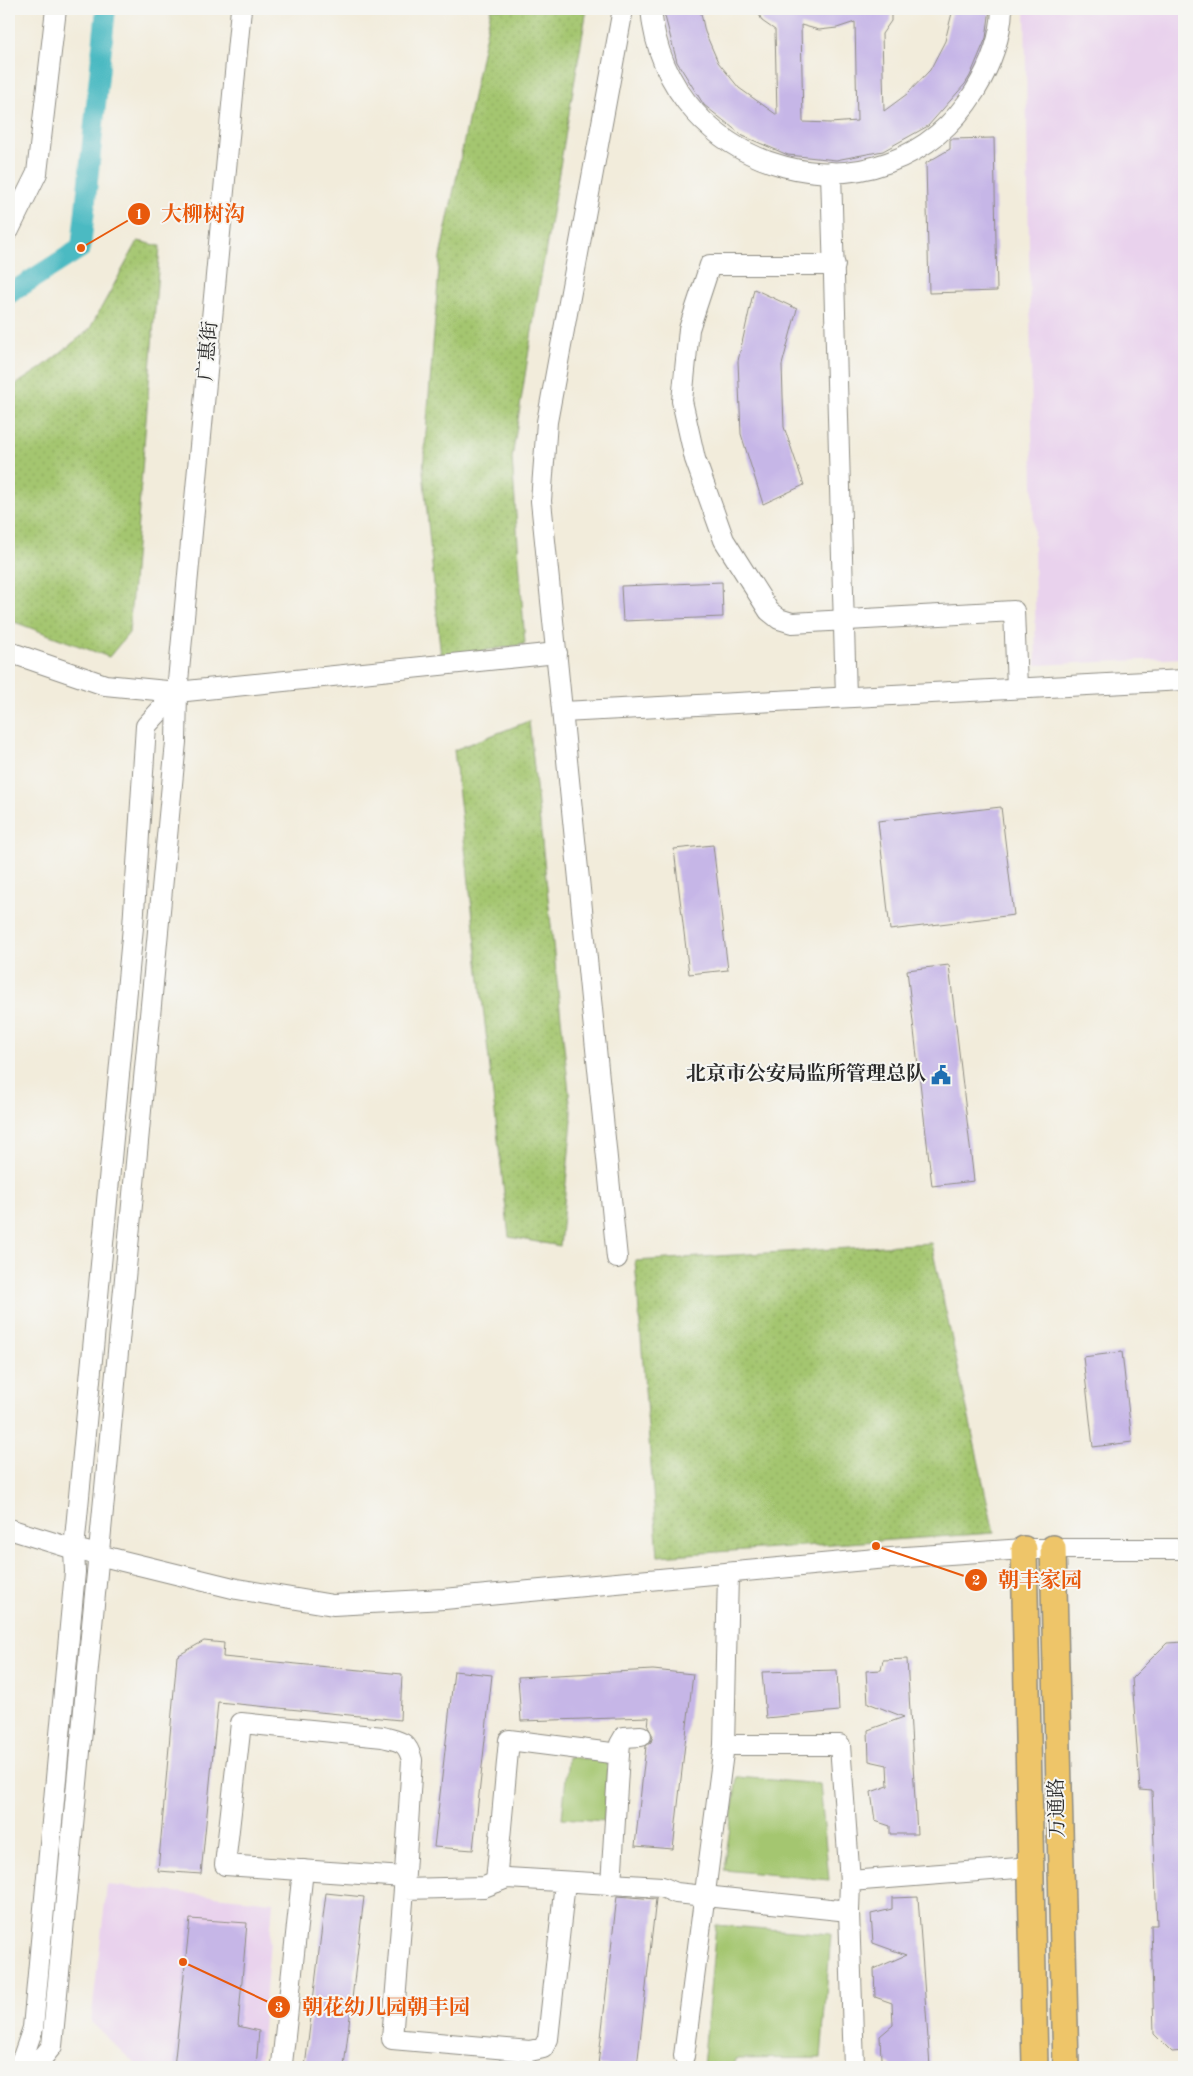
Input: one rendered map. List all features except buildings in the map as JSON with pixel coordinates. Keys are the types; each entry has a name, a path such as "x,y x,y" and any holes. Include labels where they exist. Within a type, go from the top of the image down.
{"main road":[{"name":"万通路","path":"1053,1548 1066,2067"},
{"name":"万通路","path":"1024,1549 1035,2067"}],"street":[{"path":"9,230 37,173 56,9"},
{"name":"广惠街","path":"35,2067 52,2046 175,752 177,692 241,9"},
{"path":"617,1258 558,653 541,501 547,422 623,9"},
{"path":"651,9 658,46 666,68 676,88 705,124 730,143 764,161 808,172 832,172 869,167 898,157 919,146 955,117 974,92 991,58 998,36 1002,9"},
{"path":"832,172 846,697"},
{"path":"835,265 710,265 689,329 682,401 695,459 724,540 769,611 780,619 792,623 1014,611 1017,688"},
{"path":"9,652 105,685 177,692 558,653"},
{"path":"563,712 1184,680"},
{"path":"17,2067 24,2057 32,2028 75,1572 74,1549 133,927 146,726 177,692"},
{"path":"9,1529 74,1549 237,1589 332,1605 444,1599 876,1559 1024,1549 1184,1549"},
{"path":"684,2056 724,1745 728,1574"},
{"path":"565,1882 548,2039 543,2048 530,2051 392,2039 404,1883 412,1760 409,1749 404,1742 383,1737 241,1724 225,1865 303,1870 404,1883 484,1887 507,1878 662,1887 676,1893 849,1911"},
{"path":"611,1885 620,1744 624,1737 641,1736"},
{"path":"496,1882 509,1740 619,1754"},
{"path":"724,1745 840,1745 850,1881 849,1911 854,2067"},
{"path":"850,1881 1031,1868"},
{"path":"282,2064 303,1870"}],"shaded area":[{"path":"1025,9 1184,9 1184,658 1036,665"},
{"path":"107,1885 273,1902 260,2067 138,2067 91,2022"}],"green space":[{"path":"491,9 587,9 512,458 525,644 441,658 423,471 440,257"},
{"path":"138,241 160,246 129,633 109,657 9,620 9,389 41,368 89,330"},
{"path":"529,721 572,1120 560,1246 509,1237 454,750"},
{"path":"931,1243 994,1533 658,1556 635,1261"},
{"path":"568,1757 608,1761 604,1821 562,1818"},
{"path":"737,1777 820,1784 829,1880 724,1870"},
{"path":"716,1925 831,1934 821,2058 735,2059 733,2067 703,2067"}],"waterway":[{"path":"9,294 81,248 106,9"}],"place":[{"name":"大柳树沟","path":"81,248"},
{"name":"北京市公安局监所管理总队","path":"941,1075"},
{"name":"朝丰家园","path":"876,1546"},
{"name":"朝花幼儿园朝丰园","path":"183,1962"}]}
